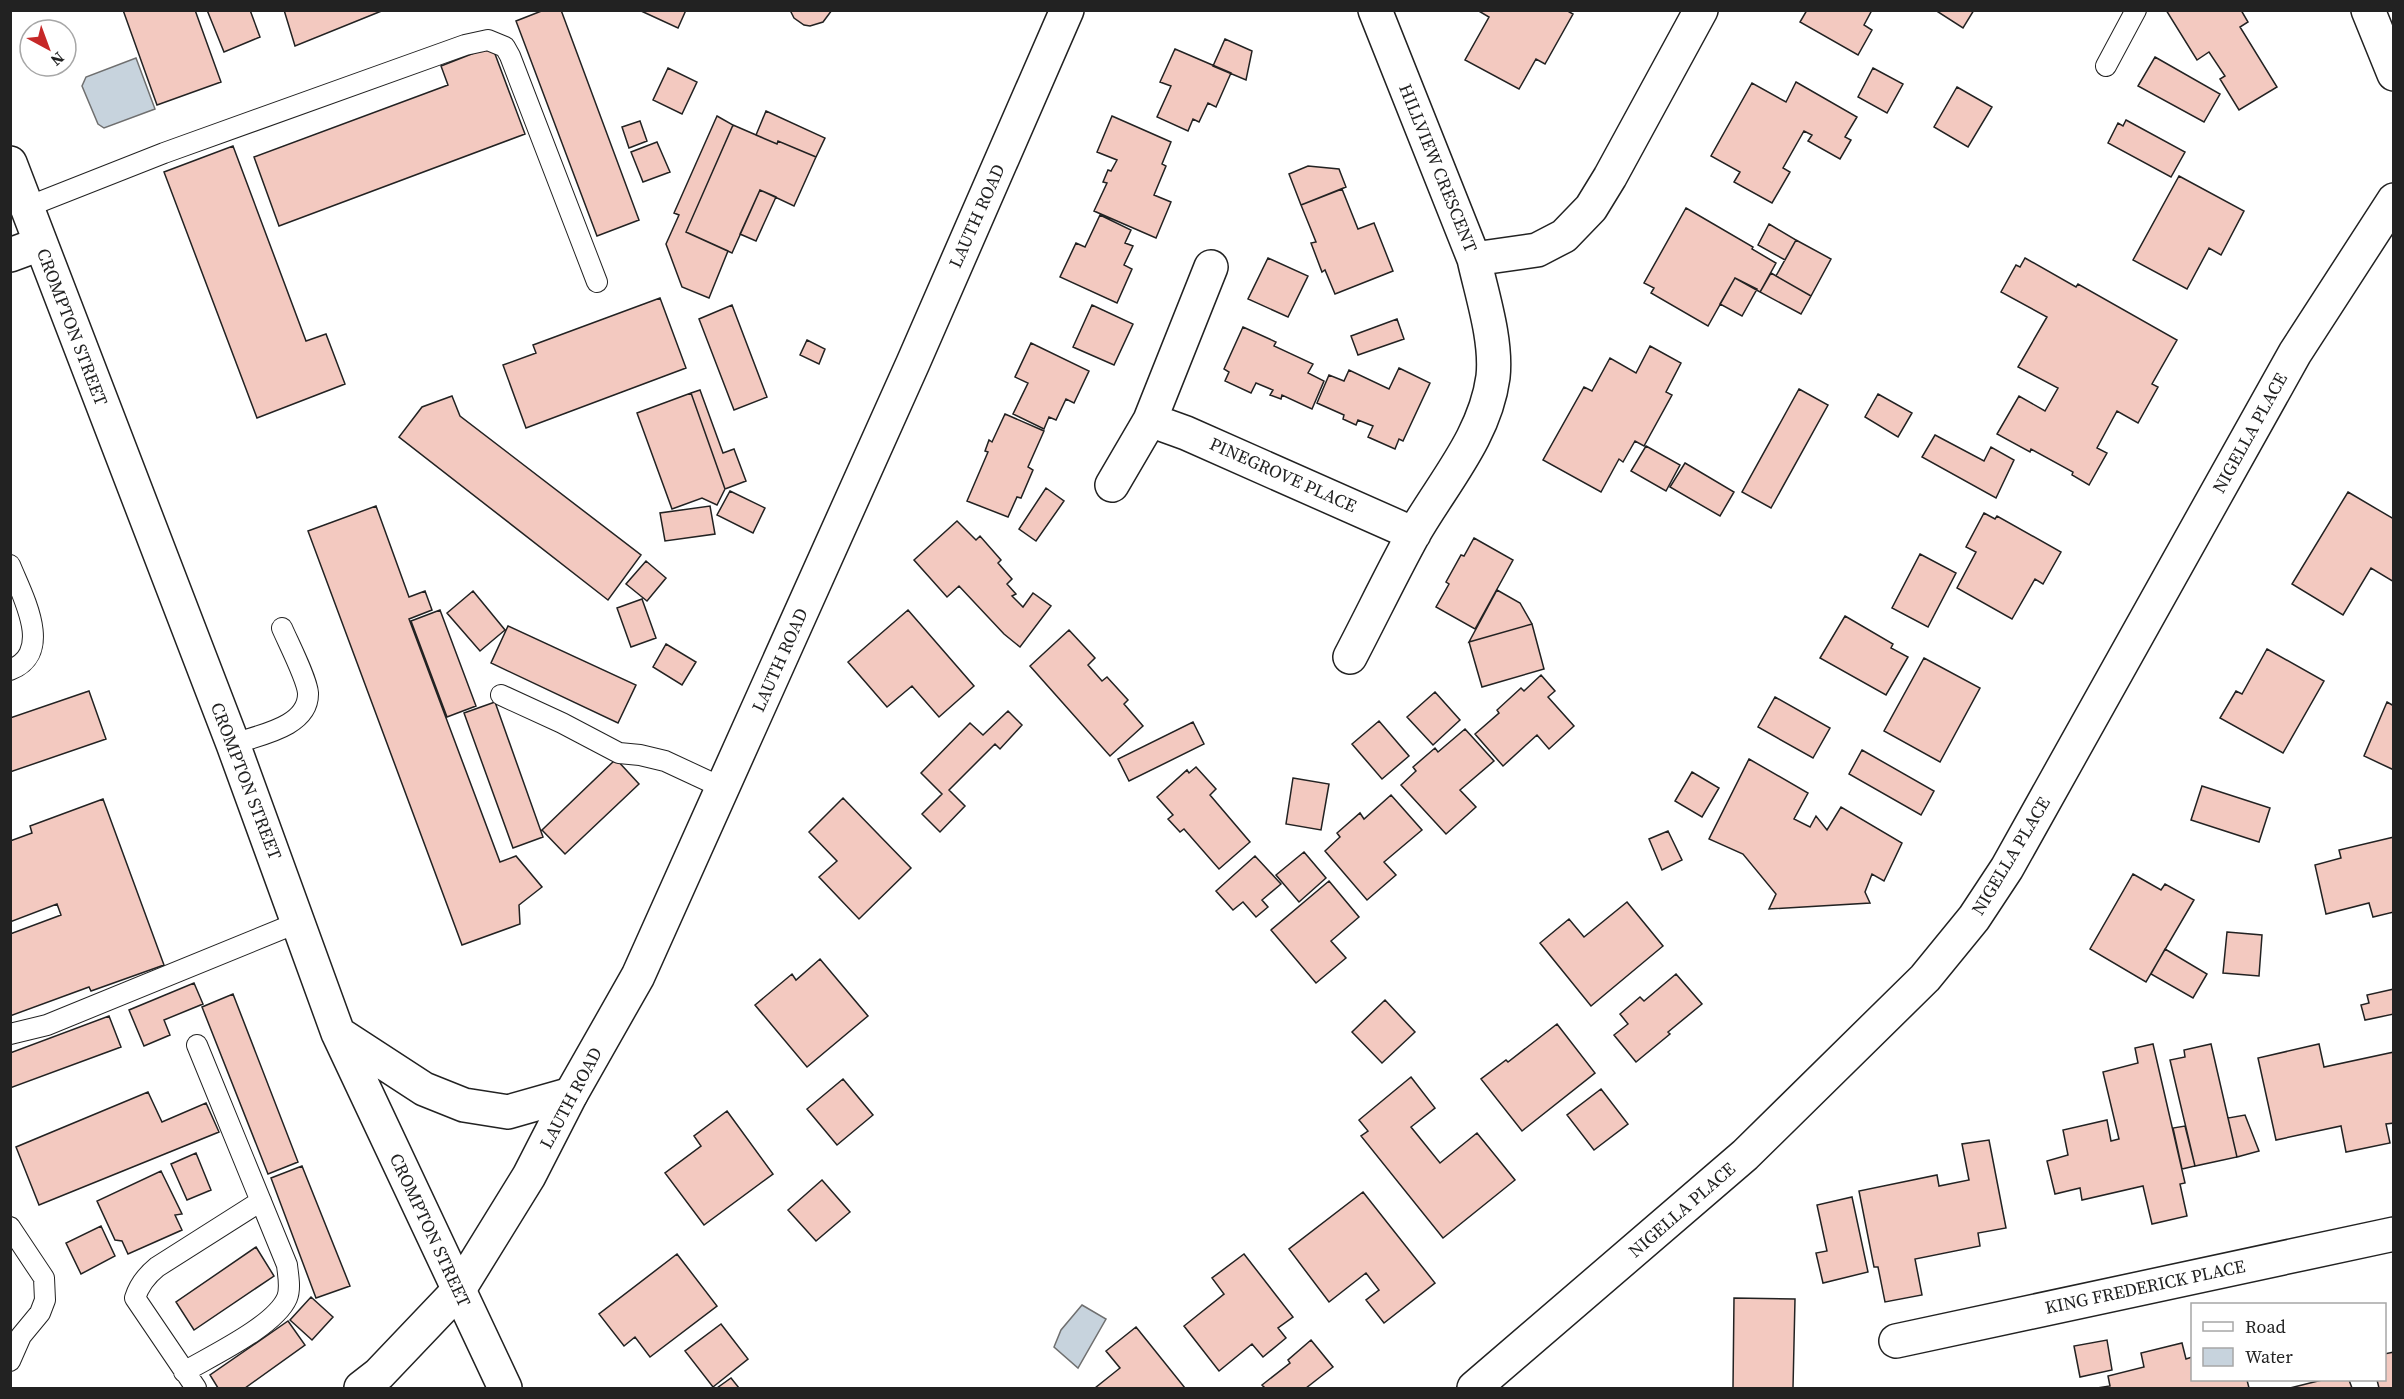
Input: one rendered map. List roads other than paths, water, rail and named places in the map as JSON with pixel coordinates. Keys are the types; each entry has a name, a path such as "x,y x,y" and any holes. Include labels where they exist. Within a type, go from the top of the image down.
{"street":[{"name":"LAUTH ROAD","path":"361,1389 379,1374 458,1291 529,1176 571,1094 638,976 1067,10"},
{"name":"HILLVIEW CRESCENT","path":"1374,10 1474,259 1537,250 1564,236 1591,208 1701,10"},
{"path":"2368,10 2394,74"},
{"name":"CROMPTON STREET","path":"10,163 27,207 25,250 233,744 338,1033 505,1389"},
{"name":"NIGELLA PLACE","path":"1474,1389 1745,1155 1925,978 1974,918 2007,868 2295,353 2394,200"},
{"path":"1350,657 1414,534 1468,448 1485,412 1493,375 1490,330 1474,259"},
{"path":"1112,485 1150,420 1211,267"},
{"name":"PINEGROVE PLACE","path":"1150,420 1197,438 1414,534"},
{"path":"338,1033 424,1089 464,1105 508,1112 571,1094"},
{"name":"KING FREDERICK PLACE","path":"1896,1341 2394,1234"}],"lane":[{"path":"2106,66 2136,10"},
{"path":"27,207 198,141 465,45 488,40 506,47 597,282"},
{"path":"10,565 31,620 34,638 32,650 26,659 10,670"},
{"path":"233,744 277,729 296,719 306,709 308,691 282,628"},
{"path":"501,694 619,753 665,761 723,788"},
{"path":"10,1034 47,1025 299,922"},
{"path":"184,1372 264,1325 280,1309 288,1296 289,1284 287,1265 197,1045"},
{"path":"196,1389 135,1298 138,1288 157,1267 261,1201"},
{"path":"10,1227 44,1278 45,1300 40,1313 21,1336 10,1361"}],"water":[{"path":"136,58 155,109 104,128 98,124 82,86 86,77"},
{"path":"1082,1305 1106,1319 1078,1368 1054,1347 1061,1330"}]}
